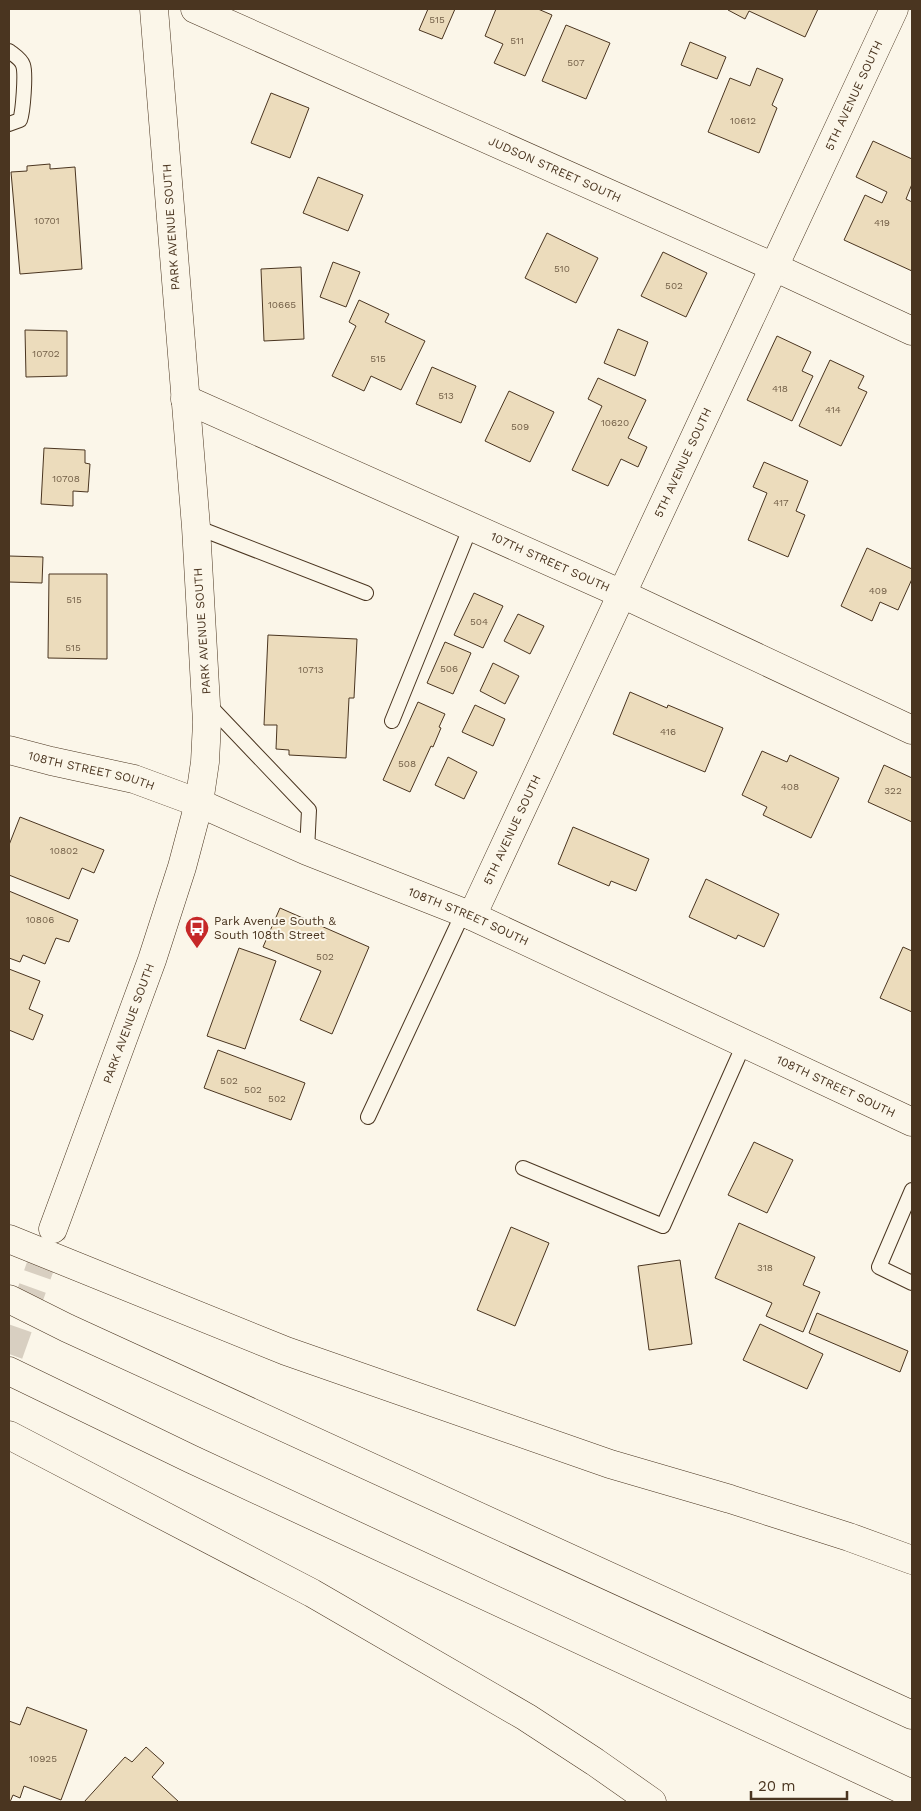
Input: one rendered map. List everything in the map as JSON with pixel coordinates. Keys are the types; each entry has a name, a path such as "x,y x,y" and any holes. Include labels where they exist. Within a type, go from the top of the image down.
{"main road":[{"name":"PARK AVENUE SOUTH","path":"53,1229 152,960 182,867 199,803 205,762 207,722 196,527 154,9"},
{"name":"JUDSON STREET SOUTH","path":"196,9 774,267 912,331"},
{"name":"5TH AVENUE SOUTH","path":"467,915 622,594 894,9"},
{"name":"107TH STREET SOUTH","path":"185,399 622,594 912,730"},
{"name":"108TH STREET SOUTH","path":"9,750 134,779 199,803 307,851 467,915 912,1122"},
{"path":"9,1239 286,1351 610,1464 850,1537 912,1560"},
{"path":"9,1300 912,1715"},
{"path":"9,1371 200,1463 912,1794"},
{"path":"9,1435 312,1593 526,1717 652,1802"}],"lane":[{"path":"9,51 23,65 23,112 20,120 9,124"},
{"path":"392,721 471,526"},
{"path":"196,527 366,593"},
{"path":"206,702 309,810 307,851"},
{"path":"368,1117 467,915"},
{"path":"523,1168 663,1226 744,1044"},
{"path":"912,1190 879,1267 912,1283"}],"building":[{"path":"428,9 455,9 442,39 419,30"},
{"path":"496,9 538,9 552,15 525,76 494,63 503,44 485,36"},
{"path":"729,9 818,9 805,37 749,11 745,19"},
{"path":"566,25 610,43 586,99 542,81"},
{"path":"690,42 726,57 717,79 681,65"},
{"path":"757,68 783,79 772,105 777,108 759,153 708,132 730,78 750,86"},
{"path":"271,93 309,108 290,158 251,143"},
{"path":"873,141 912,159 912,184 906,199 912,202 912,271 844,240 865,195 882,203 887,192 856,177"},
{"path":"50,164 50,169 75,167 82,269 20,274 11,172 27,171 27,166"},
{"path":"318,177 363,195 348,231 303,213"},
{"path":"547,233 598,258 576,303 525,278"},
{"path":"663,252 707,273 686,317 641,296"},
{"path":"333,262 360,272 346,307 320,297"},
{"path":"301,267 304,339 264,341 261,269"},
{"path":"359,300 389,314 385,322 425,341 401,390 371,376 364,391 332,376 356,326 349,322"},
{"path":"618,329 648,342 635,376 604,363"},
{"path":"25,330 67,331 67,376 26,377"},
{"path":"777,336 811,352 802,371 813,376 792,421 747,400"},
{"path":"830,360 864,376 858,388 867,392 841,446 799,426"},
{"path":"432,367 476,386 461,423 416,404"},
{"path":"598,378 646,400 628,438 647,447 638,467 621,459 608,486 572,470 602,406 588,399"},
{"path":"509,391 554,412 530,462 485,441"},
{"path":"44,448 85,450 85,463 90,464 88,492 73,491 73,506 41,504"},
{"path":"764,462 808,481 796,511 805,515 788,557 748,540 767,493 753,487"},
{"path":"867,548 912,569 912,579 898,610 880,602 872,621 841,606"},
{"path":"9,556 43,557 42,583 9,582"},
{"path":"49,574 107,574 107,659 48,658"},
{"path":"474,593 503,606 483,648 454,635"},
{"path":"518,614 544,626 530,654 504,641"},
{"path":"268,635 357,639 354,698 349,698 346,758 289,755 289,750 276,749 277,725 264,725"},
{"path":"445,642 471,653 453,694 427,683"},
{"path":"493,663 519,676 505,704 480,691"},
{"path":"630,692 667,708 668,705 723,728 705,772 613,734"},
{"path":"418,702 445,714 433,747 431,746 410,792 383,780"},
{"path":"475,705 505,719 493,746 462,732"},
{"path":"762,751 787,762 790,755 839,778 811,838 763,815 767,807 742,795"},
{"path":"448,757 477,772 464,799 435,785"},
{"path":"884,765 912,778 912,822 868,802"},
{"path":"20,817 104,850 94,873 82,868 69,899 9,875 9,845"},
{"path":"573,827 649,859 636,891 611,881 609,886 558,864"},
{"path":"706,879 779,914 764,947 738,935 736,939 689,917"},
{"path":"9,891 78,920 69,942 56,938 45,964 23,955 20,962 9,958"},
{"path":"280,908 369,947 332,1034 300,1020 321,971 263,947"},
{"path":"903,947 912,951 912,1012 880,998"},
{"path":"239,948 276,961 245,1049 207,1036"},
{"path":"9,969 40,981 29,1009 43,1015 33,1040 9,1030"},
{"path":"218,1050 305,1083 291,1120 204,1088"},
{"path":"754,1142 793,1160 767,1213 728,1195"},
{"path":"739,1223 815,1257 803,1285 820,1292 803,1332 766,1316 772,1303 715,1278"},
{"path":"511,1227 549,1243 515,1326 477,1310"},
{"path":"680,1260 692,1344 649,1350 638,1266"},
{"path":"817,1313 908,1351 900,1372 809,1333"},
{"path":"760,1324 823,1354 807,1389 743,1360"},
{"path":"27,1707 87,1730 61,1800 24,1786 20,1798 13,1795 9,1802 9,1721 20,1725"},
{"path":"146,1747 164,1763 152,1777 179,1802 84,1802 125,1757 132,1762"}],"tunnel":[{"path":"9,1354 53,1231"}],"place":[{"name":"Park Avenue South & South 108th Street","path":"197,949"}]}
